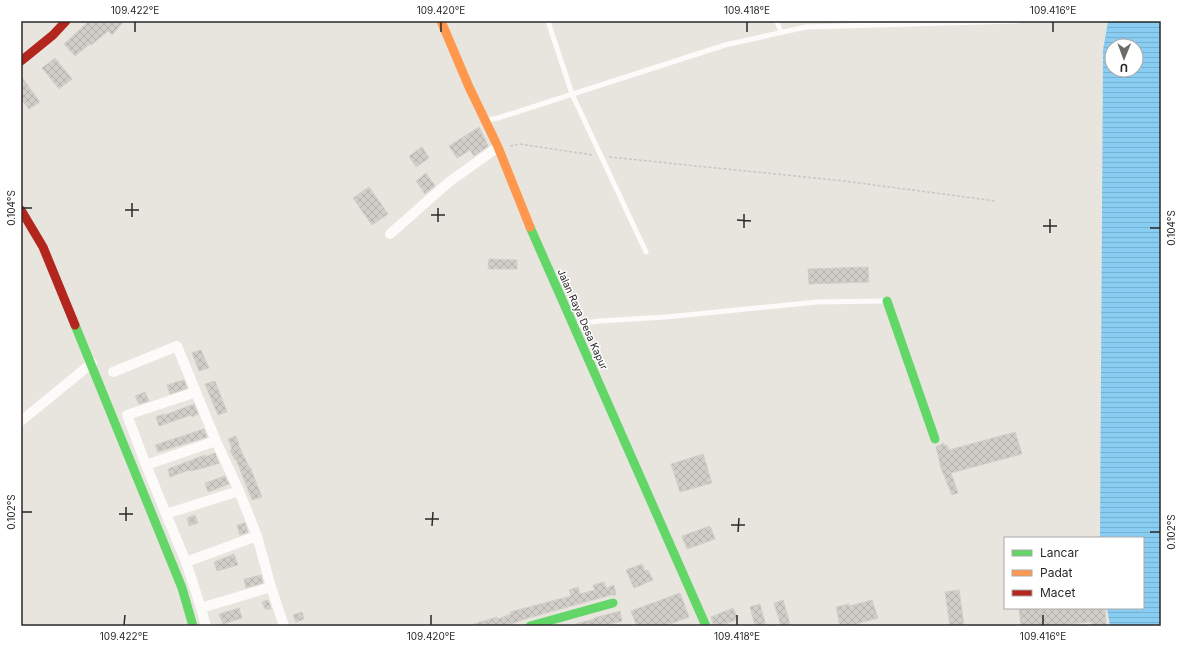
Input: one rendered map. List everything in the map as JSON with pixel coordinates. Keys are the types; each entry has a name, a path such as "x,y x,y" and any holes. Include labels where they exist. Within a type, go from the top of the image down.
{"street":[{"path":"21,61 53,35 66,21"},
{"name":"Jalan Raya Desa Kapur","path":"441,21 469,87 498,147 539,250 706,626"},
{"path":"390,234 449,182 498,147"},
{"path":"21,210 43,247 92,363 182,588 193,626"},
{"path":"887,301 935,439"},
{"path":"113,372 178,346 216,441 239,491 256,536 284,626"},
{"path":"21,421 92,363"},
{"path":"196,392 127,415 186,562 206,626"},
{"path":"146,465 216,441"},
{"path":"166,514 239,491"},
{"path":"186,562 256,536"},
{"path":"201,608 271,587"},
{"path":"530,626 613,603"}],"lane":[{"path":"548,21 572,94 646,252"},
{"path":"777,21 781,32"},
{"path":"485,121 725,45 806,27 1017,21"},
{"path":"574,326 599,321 666,317 817,302 887,301"}],"path":[{"path":"498,147 520,144 601,156 844,181 996,201"}],"water":[{"path":"1108,21 1161,21 1161,626 1110,626 1107,609 1144,609 1144,537 1100,537 1104,44 1104,78 1144,78 1144,38 1105,38"}],"building":[{"path":"89,21 124,21 112,35 108,31 75,56 64,44"},
{"path":"55,58 72,79 59,89 42,68"},
{"path":"21,76 40,102 29,109 21,99"},
{"path":"479,127 488,146 474,156 470,150 457,158 449,146"},
{"path":"422,147 429,158 416,167 409,156"},
{"path":"426,173 435,186 425,194 416,181"},
{"path":"369,187 388,214 372,225 353,198"},
{"path":"489,259 517,260 517,269 488,269"},
{"path":"868,267 869,282 809,284 808,269"},
{"path":"201,350 209,368 199,371 192,353"},
{"path":"184,380 187,388 170,394 167,385"},
{"path":"215,381 227,412 218,415 205,384"},
{"path":"145,392 149,401 139,404 135,396"},
{"path":"194,404 198,414 159,426 156,417"},
{"path":"204,429 207,437 158,452 155,445"},
{"path":"1015,432 1022,454 951,473 958,493 952,495 941,468 936,447 944,443 944,446 947,445 949,450"},
{"path":"236,436 238,444 250,467 262,497 252,500 236,459 235,460 230,450 232,449 228,439"},
{"path":"215,453 219,463 200,469 189,470 170,477 168,469 205,455 205,457"},
{"path":"703,454 712,483 680,492 671,464"},
{"path":"225,476 229,484 208,492 205,483"},
{"path":"195,515 198,523 189,526 187,518"},
{"path":"245,523 248,532 240,535 237,525"},
{"path":"710,526 715,539 687,549 682,536"},
{"path":"234,554 238,565 217,571 214,562"},
{"path":"642,564 645,571 648,570 653,580 634,588 626,570"},
{"path":"261,575 263,583 246,588 244,579"},
{"path":"604,582 606,588 614,585 616,595 611,595 528,618 506,626 474,626 474,624 497,617 498,619 511,614 510,612 571,596 569,590 578,587 580,594 595,590 593,585"},
{"path":"959,590 964,625 950,626 945,592"},
{"path":"680,593 689,617 664,626 637,626 631,611"},
{"path":"268,600 271,609 265,609 262,602"},
{"path":"783,600 790,624 781,626 774,603"},
{"path":"872,600 878,618 852,626 840,626 836,607 849,604 849,606"},
{"path":"760,604 766,626 755,626 750,607"},
{"path":"239,608 242,618 223,624 219,614"},
{"path":"733,608 738,619 720,626 714,626 711,617"},
{"path":"1019,609 1105,609 1106,625 1092,626 1091,622 1048,626 1021,626"},
{"path":"620,611 622,621 602,626 577,626 576,624 594,618"},
{"path":"302,612 304,619 296,622 293,615"}],"traffic: fast":[{"path":"530,227 706,626"},
{"path":"887,301 935,439"},
{"path":"75,325 182,588 193,626"},
{"path":"530,626 613,603"}],"traffic: slow":[{"path":"441,21 469,87 498,147 530,227"}],"traffic: jam":[{"path":"21,61 53,35 66,21"},
{"path":"21,210 43,247 75,325"}]}
